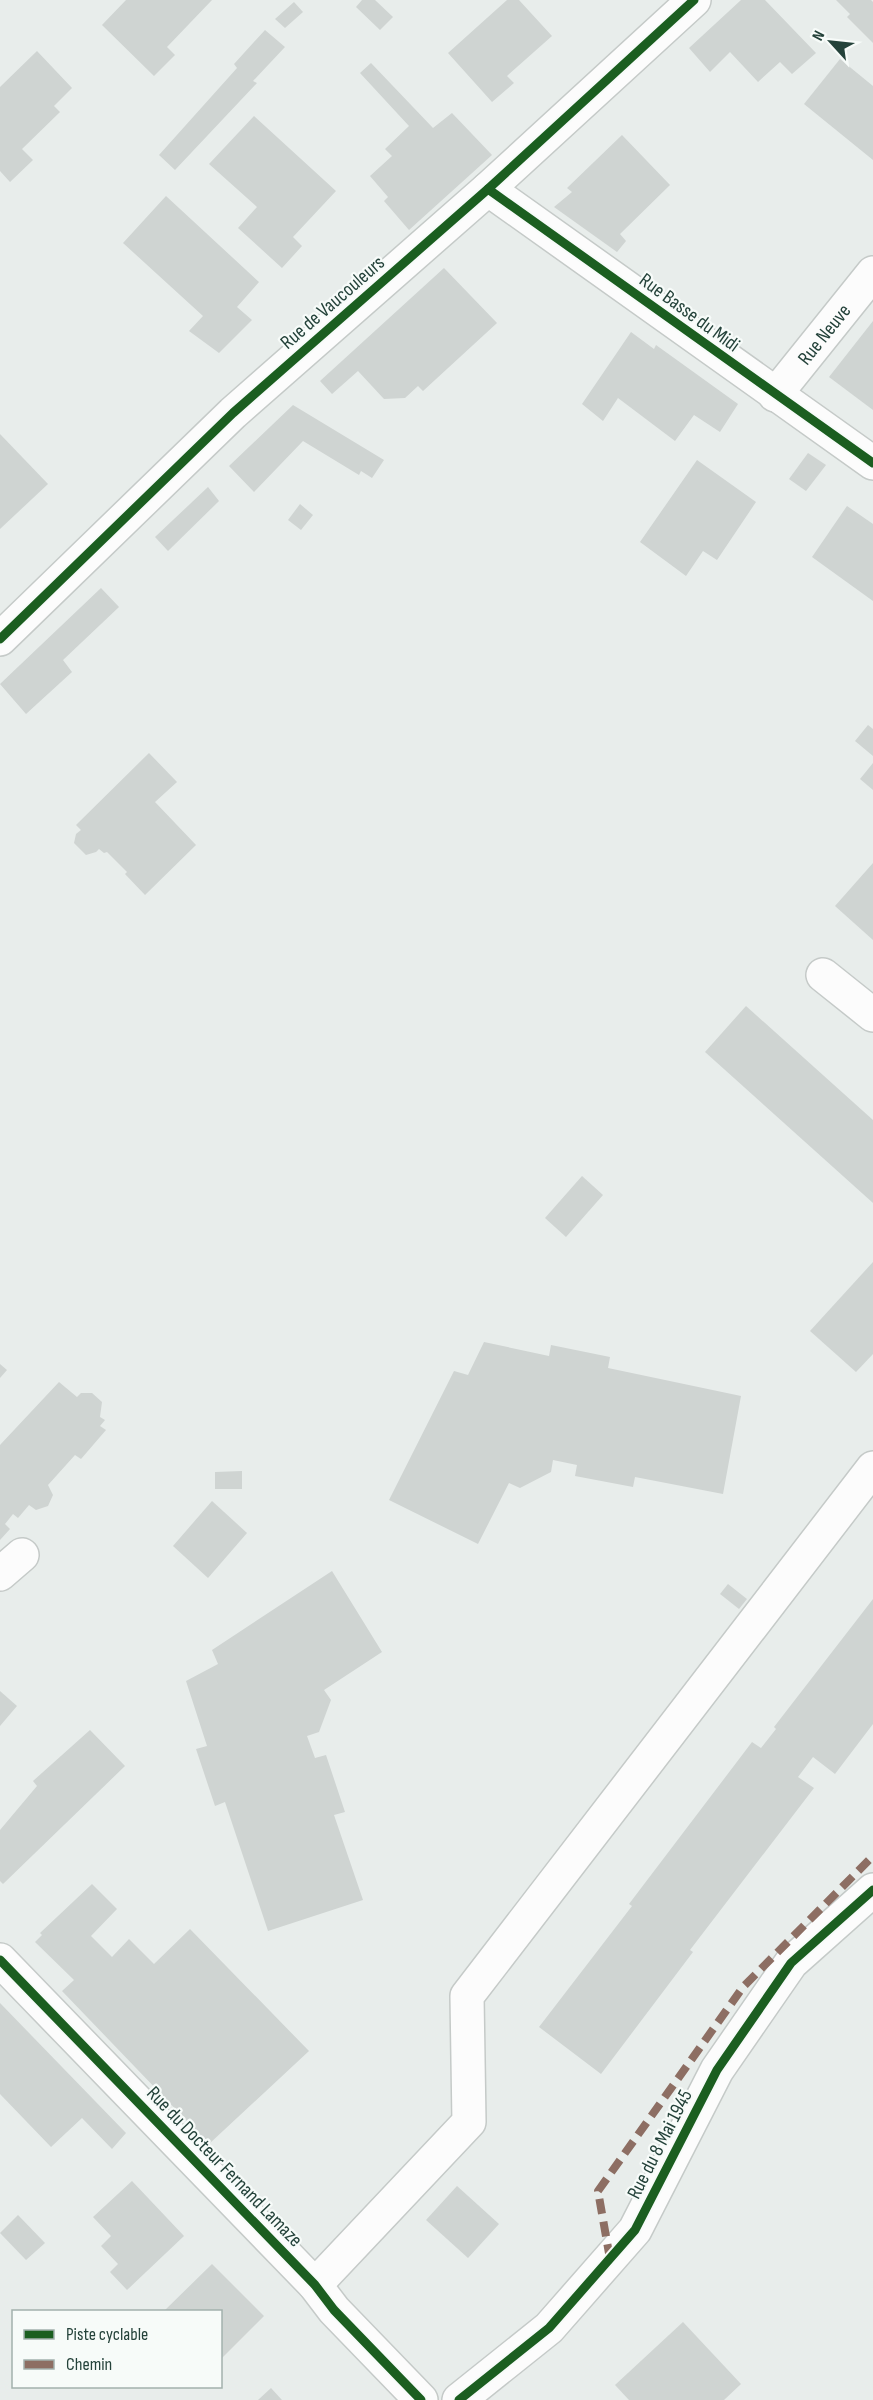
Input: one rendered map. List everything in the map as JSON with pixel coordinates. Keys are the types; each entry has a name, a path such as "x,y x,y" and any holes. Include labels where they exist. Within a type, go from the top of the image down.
{"street":[{"name":"Rue de Vaucouleurs","path":"0,639 233,413 488,189 694,0"},
{"name":"Rue Basse du Midi","path":"488,189 873,463"},
{"name":"Rue Neuve","path":"775,395 873,273"},
{"path":"823,975 873,1015"},
{"path":"315,2285 469,2122 467,1996 873,1468"},
{"name":"Rue du 8 Mai 1945","path":"459,2400 549,2328 635,2230 717,2070 791,1963 873,1890"},
{"name":"Rue du Docteur Fernand Lamaze","path":"0,1960 315,2285 334,2310 421,2400"}],"building":[{"path":"126,0 212,0 167,47 175,55 154,76 102,25"},
{"path":"362,0 375,0 393,17 380,30 356,7"},
{"path":"507,0 519,0 552,36 507,76 514,83 492,102 448,53"},
{"path":"741,0 765,0 816,53 792,74 780,62 758,82 730,52 710,72 689,48"},
{"path":"836,0 871,0 873,2 873,43 847,17 850,14"},
{"path":"294,2 303,12 285,28 275,19"},
{"path":"265,30 285,47 253,81 257,83 175,170 159,155 237,68 234,64"},
{"path":"37,51 72,88 54,106 60,112 22,149 33,160 10,182 0,171 0,87"},
{"path":"840,59 873,86 873,160 804,104"},
{"path":"371,63 433,128 452,113 492,155 409,230 384,201 388,197 370,176 392,156 385,149 409,126 360,73"},
{"path":"254,116 336,191 293,237 302,246 282,268 238,228 257,207 209,164"},
{"path":"622,135 670,185 620,234 626,241 617,252 554,207 572,192 567,188"},
{"path":"166,196 259,282 237,307 252,320 219,353 189,331 203,316 123,243"},
{"path":"444,268 497,323 423,391 418,386 405,398 384,399 358,371 332,394 320,381"},
{"path":"873,321 873,410 829,377"},
{"path":"631,332 654,349 656,345 738,404 720,432 694,415 675,441 618,398 603,421 582,404"},
{"path":"293,405 384,460 372,478 361,471 359,475 303,441 254,492 229,466"},
{"path":"0,434 48,484 0,529"},
{"path":"808,453 826,465 806,491 789,479"},
{"path":"697,460 756,502 717,560 703,551 686,576 640,542"},
{"path":"208,487 219,501 168,551 155,537"},
{"path":"300,504 313,515 301,530 288,520"},
{"path":"847,506 873,524 873,601 812,557"},
{"path":"101,588 119,607 63,660 72,672 26,714 0,684"},
{"path":"868,725 873,729 873,756 855,741"},
{"path":"149,753 177,782 155,802 196,845 145,895 107,852 104,853 99,849 86,855 74,843 76,834 81,830 76,825"},
{"path":"873,763 873,790 860,779"},
{"path":"873,863 873,940 835,906"},
{"path":"746,1006 873,1120 873,1203 705,1052"},
{"path":"582,1176 603,1195 566,1237 545,1218"},
{"path":"873,1262 873,1354 856,1372 810,1331"},
{"path":"484,1342 549,1356 551,1345 610,1357 608,1368 741,1396 723,1494 635,1477 633,1487 575,1476 577,1465 553,1460 551,1472 520,1488 509,1483 478,1544 389,1500 454,1371 468,1375"},
{"path":"0,1364 7,1370 0,1378"},
{"path":"59,1382 77,1397 81,1393 92,1393 102,1402 100,1417 105,1420 100,1426 106,1430 81,1459 75,1455 48,1485 53,1495 48,1506 36,1510 29,1505 18,1518 13,1514 5,1524 10,1529 0,1540 0,1445"},
{"path":"242,1471 242,1489 215,1489 215,1472"},
{"path":"212,1501 247,1533 208,1578 173,1546"},
{"path":"332,1571 382,1652 324,1690 331,1700 319,1732 307,1736 315,1758 326,1755 345,1812 334,1815 363,1900 268,1931 225,1802 215,1806 196,1749 207,1746 186,1681 218,1664 212,1650"},
{"path":"728,1584 747,1599 739,1609 720,1594"},
{"path":"873,1599 873,1724 835,1774 813,1757 798,1777 814,1788 690,1950 693,1952 601,2074 539,2027 632,1906 629,1904 752,1742 761,1748 776,1729 774,1727"},
{"path":"0,1691 17,1706 0,1726"},
{"path":"90,1730 125,1766 3,1884 0,1881 0,1830 37,1786 33,1781"},
{"path":"92,1884 117,1909 91,1936 112,1957 129,1939 154,1964 190,1929 309,2051 209,2144 62,1991 74,1980 35,1942 42,1935 40,1933"},
{"path":"0,2003 126,2133 112,2149 82,2118 51,2147 0,2094"},
{"path":"132,2181 184,2236 127,2290 110,2272 118,2264 101,2246 111,2236 93,2217"},
{"path":"457,2186 499,2224 468,2258 426,2220"},
{"path":"18,2215 45,2243 26,2260 0,2233"},
{"path":"212,2264 264,2316 222,2358 222,2310 165,2310"},
{"path":"683,2322 741,2384 724,2400 629,2400 615,2385"},
{"path":"271,2388 282,2400 258,2400"}],"marked path":[{"path":"610,2259 598,2191 743,1987 873,1856"}],"cycle path":[{"path":"0,639 233,413 488,189 694,0"},
{"path":"488,189 873,463"},
{"path":"459,2400 549,2328 635,2230 717,2070 791,1963 873,1890"},
{"path":"0,1960 315,2285 334,2310 421,2400"}]}
